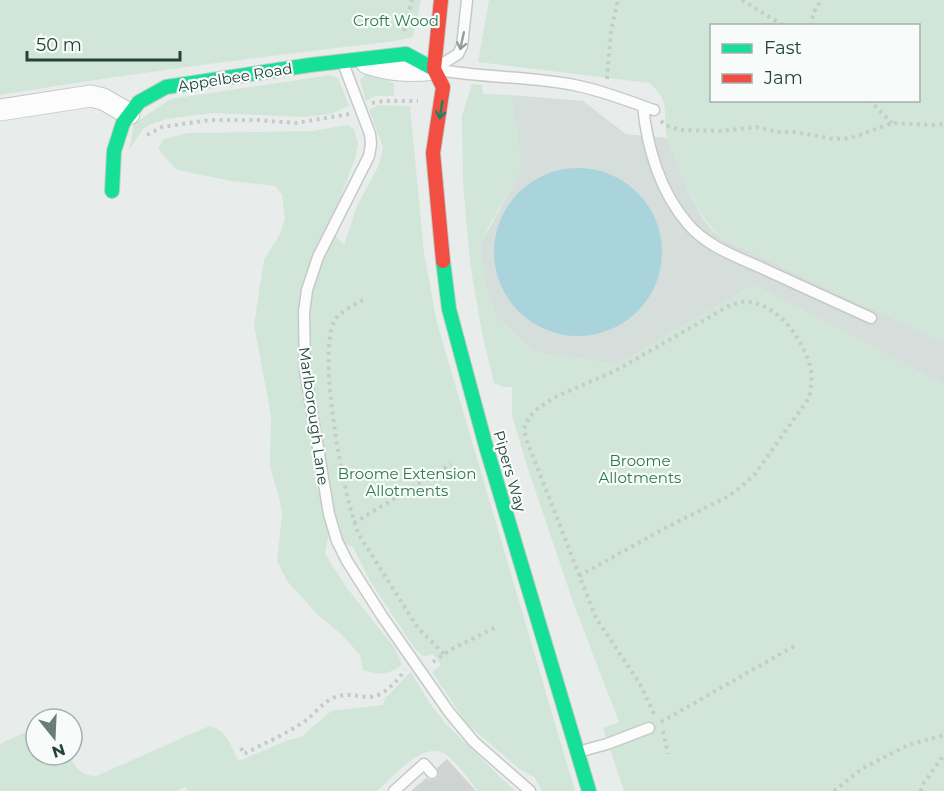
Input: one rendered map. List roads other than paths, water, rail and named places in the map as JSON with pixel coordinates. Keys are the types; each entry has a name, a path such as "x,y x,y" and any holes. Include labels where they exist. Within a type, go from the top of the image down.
{"main road":[{"name":"Pipers Way","path":"423,101 423,86 434,69 441,0"},
{"name":"Appelbee Road","path":"112,191 116,143 129,114 147,97 172,86 351,61"},
{"name":"Pipers Way","path":"434,69 443,87 433,153 439,233 454,331 589,791"},
{"name":"Pipers Way","path":"424,120 427,138 433,153"}],"street":[{"name":"Appelbee Road","path":"351,61 399,71 434,69"},
{"path":"0,110 91,96 103,99 129,114"}],"lane":[{"path":"434,69 458,54 462,46 467,0"},
{"name":"Marlborough Lane","path":"351,61 361,110 370,134 369,156 334,221 312,272 304,312 305,370 325,492 337,541 382,616 465,732 530,791"},
{"path":"434,69 469,75 563,83 654,110"},
{"path":"642,106 646,135 654,160 677,211 689,226 724,250 871,318"},
{"path":"578,752 607,744 654,726"},
{"path":"394,791 424,764 432,773"}],"water":[{"path":"578,168 610,175 625,182 637,193 648,205 655,220 662,252 655,284 648,299 637,311 625,322 610,329 578,336 546,329 531,322 519,311 508,299 501,284 494,252 501,220 508,205 519,193 531,182 546,175"}],"park label":[{"name":"Croft Wood","path":"396,20"},
{"name":"Broome Allotments","path":"640,468"},
{"name":"Broome Extension Allotments","path":"407,482"}]}
